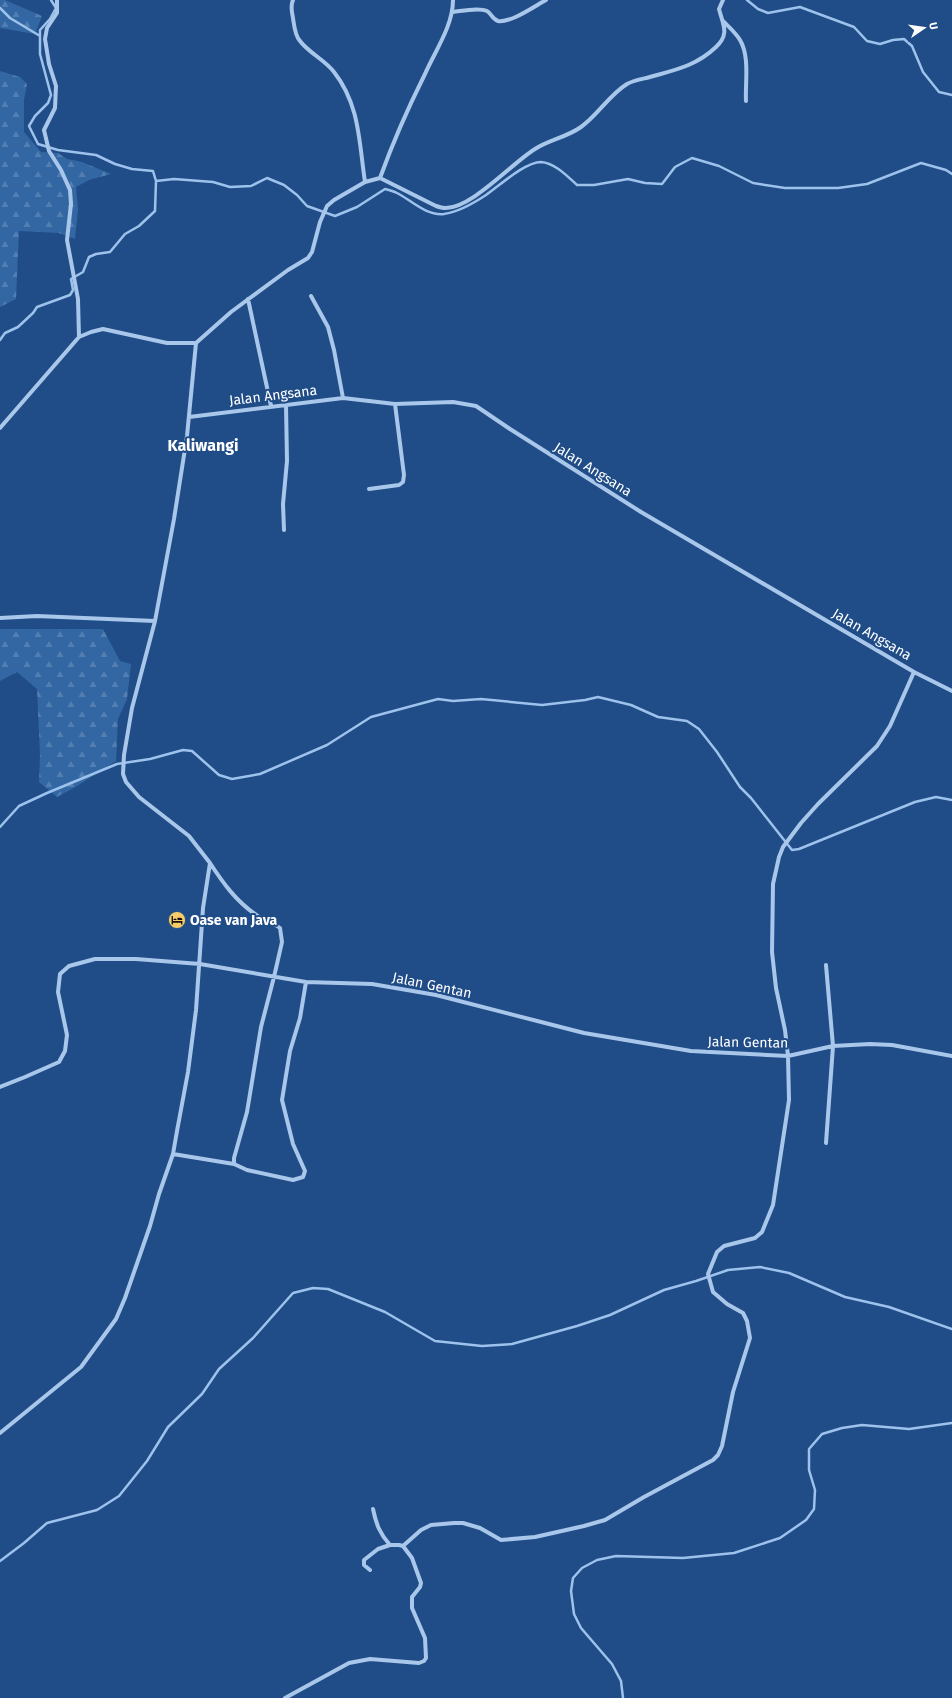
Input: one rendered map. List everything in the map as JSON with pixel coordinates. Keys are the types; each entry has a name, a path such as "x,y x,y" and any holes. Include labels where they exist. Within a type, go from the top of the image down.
{"street":[{"path":"57,0 58,12 47,28 45,39 49,64 56,86 55,108 44,130 49,151 61,170 70,190 71,204 67,240 78,300 79,337"},
{"path":"293,0 291,4 294,25 299,40 334,71 354,108 360,134 365,182"},
{"path":"380,178 395,136 441,41 453,12 453,0"},
{"path":"453,12 481,10 488,12 493,19 499,21 506,20 546,0"},
{"path":"234,1164 234,1158 247,1112 261,1027 282,942 280,928 257,916 240,902 229,890 189,836 139,797 126,782 123,766 132,708 155,621 174,519 189,417 196,343 219,321 288,270 308,258 314,249 320,222 327,206 339,196 365,182 380,178 436,206 445,208 455,207 492,183 535,149 582,126 628,84 691,66 705,57 717,46 725,35 725,29 719,9 722,0"},
{"path":"722,20 739,38 746,56 746,101"},
{"path":"311,296 328,327 343,398"},
{"path":"248,299 271,406"},
{"path":"0,428 79,337 102,329 167,343 196,343"},
{"name":"Jalan Angsana","path":"189,417 343,398 395,404 453,402 476,406 641,512 914,672 952,691"},
{"path":"369,489 399,485 403,482 404,475 395,404"},
{"path":"284,530 283,504 288,461 286,405"},
{"path":"0,618 37,616 155,621"},
{"path":"403,1546 421,1530 431,1525 454,1522 480,1528 501,1540 535,1537 605,1520 713,1460 718,1455 722,1446 733,1392 750,1338 747,1321 743,1313 727,1304 713,1292 708,1274 717,1252 724,1246 755,1238 762,1232 773,1205 789,1100 788,1056 785,1030 776,988 772,952 773,884 783,847 818,804 877,746 890,726 914,672"},
{"path":"0,1433 81,1367 116,1319 126,1298 172,1154 188,1072 196,1010 203,908 210,864"},
{"name":"Jalan Gentan","path":"0,1087 59,1062 65,1051 67,1035 58,992 60,974 68,966 95,959 136,959 200,964 306,982 372,984 429,994 584,1033 691,1051 764,1056 788,1056 833,1046 870,1044 892,1045 952,1056"},
{"path":"826,965 833,1046 826,1143"},
{"path":"172,1154 234,1164 247,1170 293,1180 303,1177 305,1171 293,1144 282,1100 290,1050 300,1018 306,982"},
{"path":"373,1509 376,1525 390,1545"},
{"path":"285,1698 349,1663 370,1658 419,1663 424,1661 426,1658 425,1638 412,1608 412,1597 420,1587 421,1583 412,1558 403,1546 390,1545 378,1549 364,1560 364,1564 370,1570"}],"green space":[{"path":"0,0 5,0 42,16 35,34 0,28"},
{"path":"0,71 20,77 27,84 24,100 24,132 41,152 58,153 67,159 82,162 111,174 89,180 76,187 78,209 75,239 59,233 19,231 16,299 0,307"},
{"path":"0,629 103,629 120,661 131,664 127,699 118,719 116,761 57,797 39,782 40,755 37,689 17,672 0,681"}],"waterway":[{"path":"51,0 56,8 50,19 40,30 40,54 51,95 48,103 35,116 29,126 38,144 58,150 96,155 115,164 132,169 153,171 156,181 174,179 213,182 230,187 251,186 267,178 284,185 297,195 307,206 335,216 357,207 385,189 397,193 431,213 449,213 460,209 486,195 512,175 527,166 541,162 556,167 577,185 594,185 628,179 645,183 662,184 675,167 692,158 719,166 753,183 785,188 838,188 867,184 921,163 946,170 952,174"},
{"path":"747,0 758,9 768,13 800,7 854,27 867,41 880,44 893,40 904,39 912,46 923,72 939,92 952,95"},
{"path":"0,8 10,18 40,36"},
{"path":"0,340 5,333 18,327 33,313 37,307 70,295 73,290 71,279 83,272 89,257 96,254 110,252 125,234 139,226 155,211 156,181"},
{"path":"0,827 19,806 117,764 150,759 183,750 192,751 219,775 232,779 260,774 327,745 371,717 438,699 453,701 481,699 542,705 598,697 631,705 658,717 687,721 699,729 717,752 740,787 751,798 792,850 799,849 915,802 936,797 952,800"},
{"path":"0,1561 47,1523 97,1510 119,1496 147,1461 168,1427 202,1394 219,1369 253,1338 293,1293 313,1288 328,1289 385,1312 435,1341 482,1346 512,1344 577,1326 610,1315 664,1290 728,1270 760,1267 789,1273 845,1297 889,1307 952,1329"},
{"path":"623,1698 621,1681 612,1664 581,1628 574,1614 571,1591 573,1578 582,1568 597,1560 616,1556 683,1558 734,1553 780,1538 806,1520 814,1509 815,1490 809,1470 809,1449 822,1434 842,1428 862,1425 909,1429 952,1423"}],"place":[{"name":"Oase van Java","path":"177,920"}],"district":[{"name":"Kaliwangi","path":"203,445"}]}
